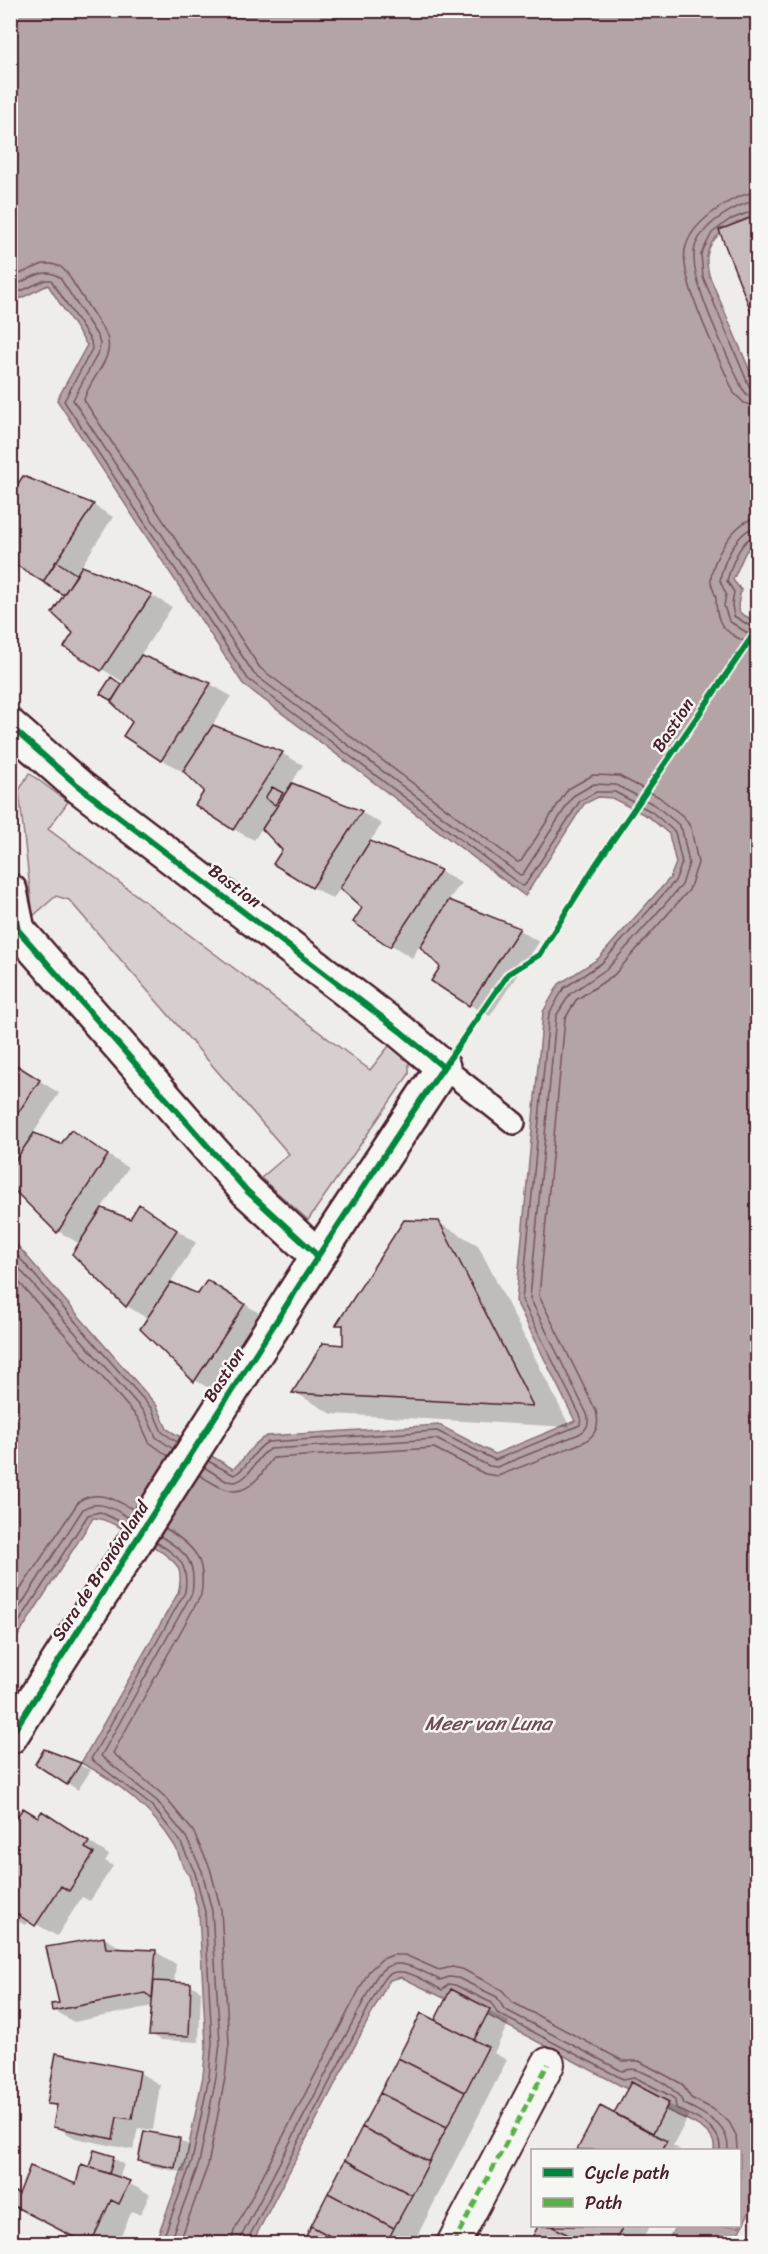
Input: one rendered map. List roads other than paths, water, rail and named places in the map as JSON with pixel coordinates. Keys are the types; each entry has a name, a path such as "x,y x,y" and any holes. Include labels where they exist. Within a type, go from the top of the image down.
{"street":[{"name":"Bastion","path":"10,726 77,785 400,1031 443,1067 318,1256 214,1420"},
{"path":"10,891 18,930 247,1191 318,1256"},
{"name":"Sara de Bronóvoland","path":"10,1737 214,1420"},
{"path":"453,2244 548,2064"}],"lane":[{"path":"443,1067 514,1123"}],"water":[{"name":"Meer van Luna","path":"11,11 757,11 757,214 734,224 719,234 709,248 707,258 709,275 758,390 757,538 745,553 733,580 741,590 738,605 740,613 758,623 758,2196 733,2243 667,2243 675,2227 741,2227 741,2149 714,2149 714,2143 705,2130 666,2110 669,2102 631,2082 627,2089 487,2015 490,2009 452,1990 446,1999 401,1977 390,1980 386,1986 252,2243 155,2243 186,2160 203,2076 206,2046 199,1913 189,1875 165,1831 120,1787 81,1763 178,1593 180,1572 172,1560 150,1545 123,1529 93,1518 11,1647 10,1237 157,1406 167,1429 233,1469 256,1443 267,1436 439,1425 495,1454 575,1421 516,1301 543,1012 559,984 598,959 670,878 676,863 669,834 649,817 612,798 598,797 584,804 525,896 243,684 57,400 87,345 48,285 11,303"}]}
